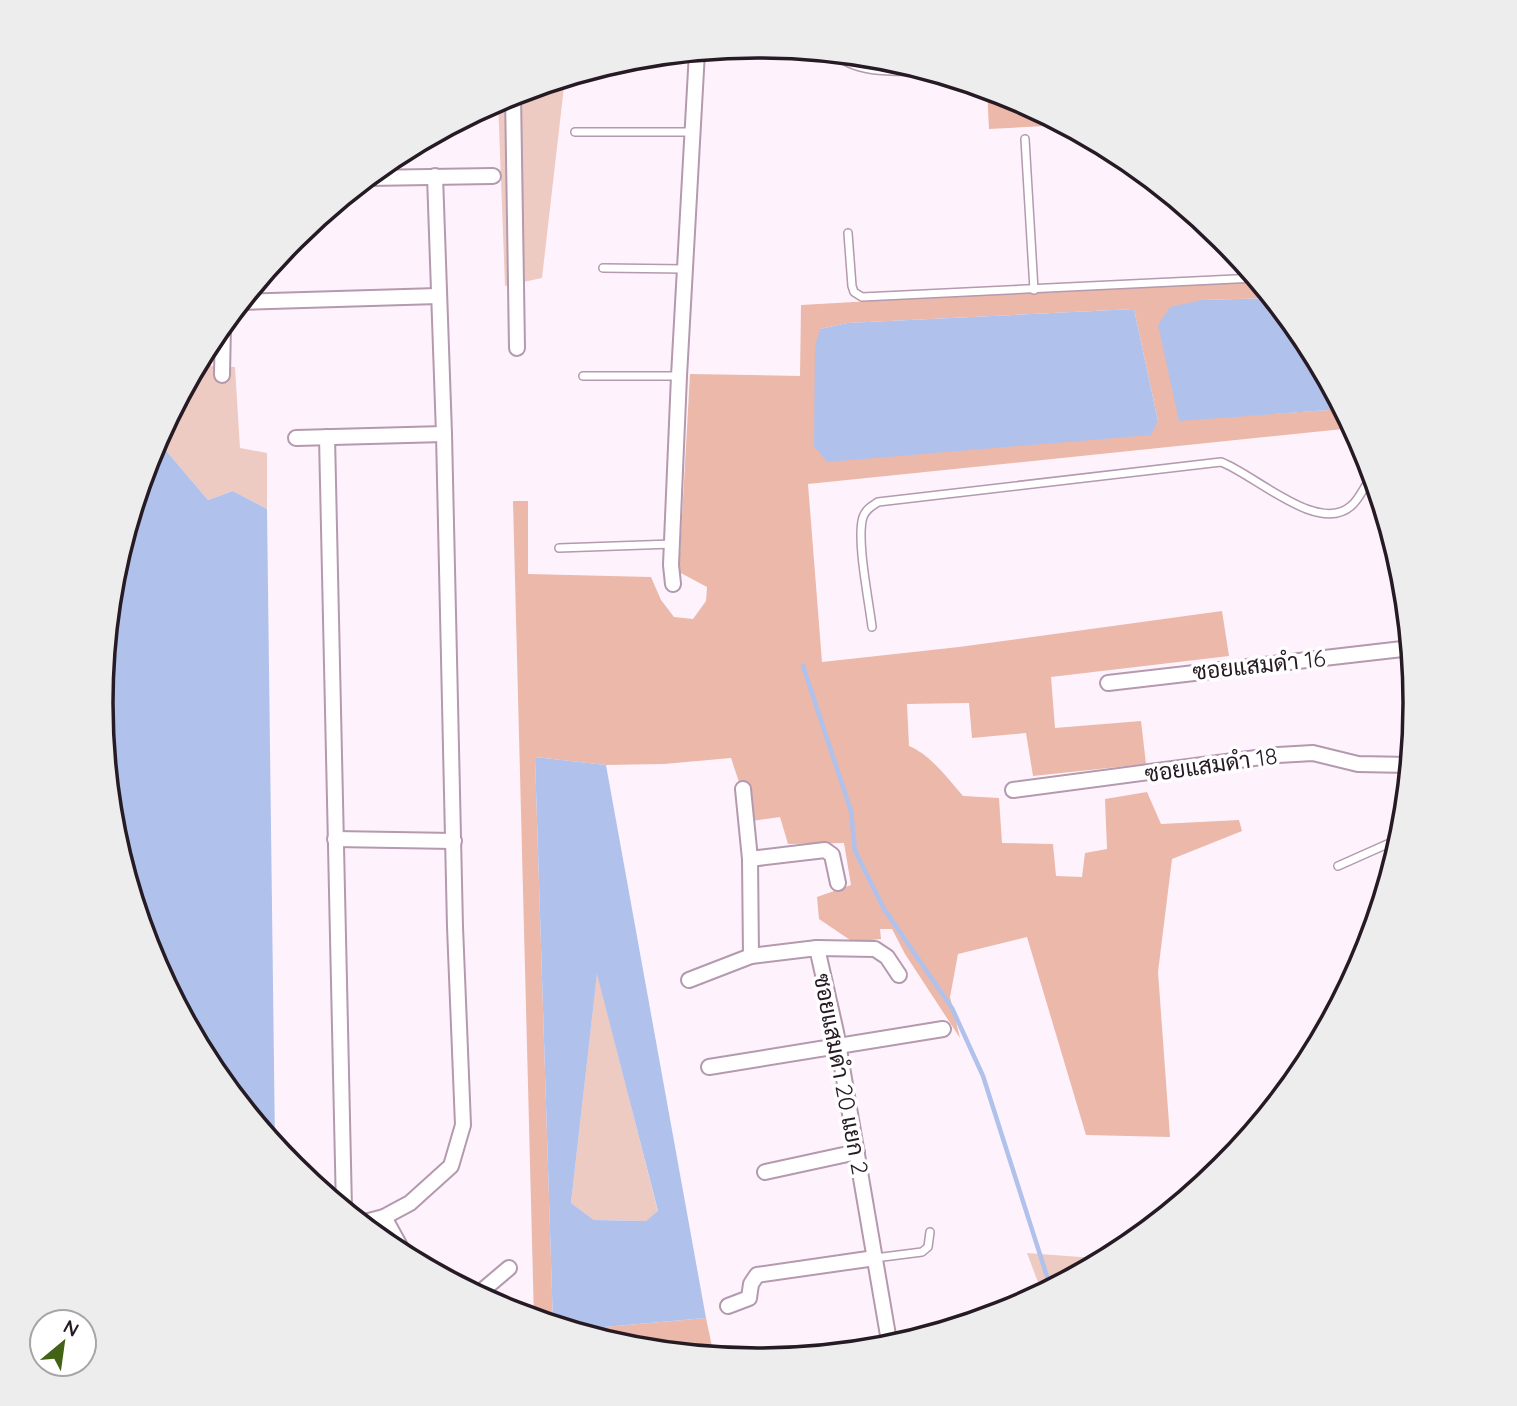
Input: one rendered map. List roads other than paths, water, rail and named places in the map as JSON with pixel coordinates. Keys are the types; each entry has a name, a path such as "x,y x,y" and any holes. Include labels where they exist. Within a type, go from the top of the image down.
{"street":[{"path":"673,584 679,376 697,61"},
{"path":"513,107 517,348"},
{"path":"373,1220 410,1203 451,1166 463,1125 455,927 444,434 435,176"},
{"path":"384,177 493,176"},
{"path":"254,302 438,296"},
{"path":"222,375 223,344"},
{"path":"296,438 444,434"},
{"path":"327,437 344,1197"},
{"name":"ซอยแสมดำ 16","path":"1108,683 1401,649"},
{"name":"ซอยแสมดำ 18","path":"1013,790 1278,755 1313,754 1358,764 1400,765"},
{"path":"743,789 750,859 751,956"},
{"path":"335,839 454,841"},
{"path":"750,859 825,850 832,855 838,883"},
{"path":"817,948 875,950 884,953 899,975"},
{"name":"ซอยแสมดำ 20 แยก 2","path":"690,981 751,956 817,948 838,1047 888,1335"},
{"path":"709,1067 943,1029"},
{"path":"765,1172 856,1152"},
{"path":"384,1217 395,1236"},
{"path":"728,1306 749,1298 751,1284 757,1275 875,1258"},
{"path":"485,1287 509,1268"}],"lane":[{"path":"857,65 888,71"},
{"path":"575,132 694,132"},
{"path":"1025,139 1034,289"},
{"path":"848,233 852,286 854,292 862,296 1244,279"},
{"path":"603,268 686,269"},
{"path":"583,376 679,376"},
{"path":"872,626 861,536 863,517 869,508 878,502 1221,462 1237,468 1284,498 1323,514 1346,510 1353,505 1365,483"},
{"path":"559,548 673,544"},
{"path":"1338,866 1388,844"},
{"path":"875,1258 925,1250 930,1232"}],"water":[{"path":"1261,298 1295,345 1333,410 1179,421 1158,325 1170,307 1202,300"},
{"path":"1134,309 1158,421 1151,435 827,462 814,446 815,347 820,329 847,323"},
{"path":"165,450 208,500 233,491 267,509 275,1130 247,1096 200,1026 162,950 135,870 126,829 119,787 113,703 119,619 126,577 147,496"},
{"path":"535,757 606,765 706,1318 598,1328 553,1315","holes":["597,974 658,1211 646,1221 594,1220 571,1203"]}],"waterway":[{"path":"803,666 851,811 855,851 884,909 952,1008 983,1076 1048,1280"}]}
